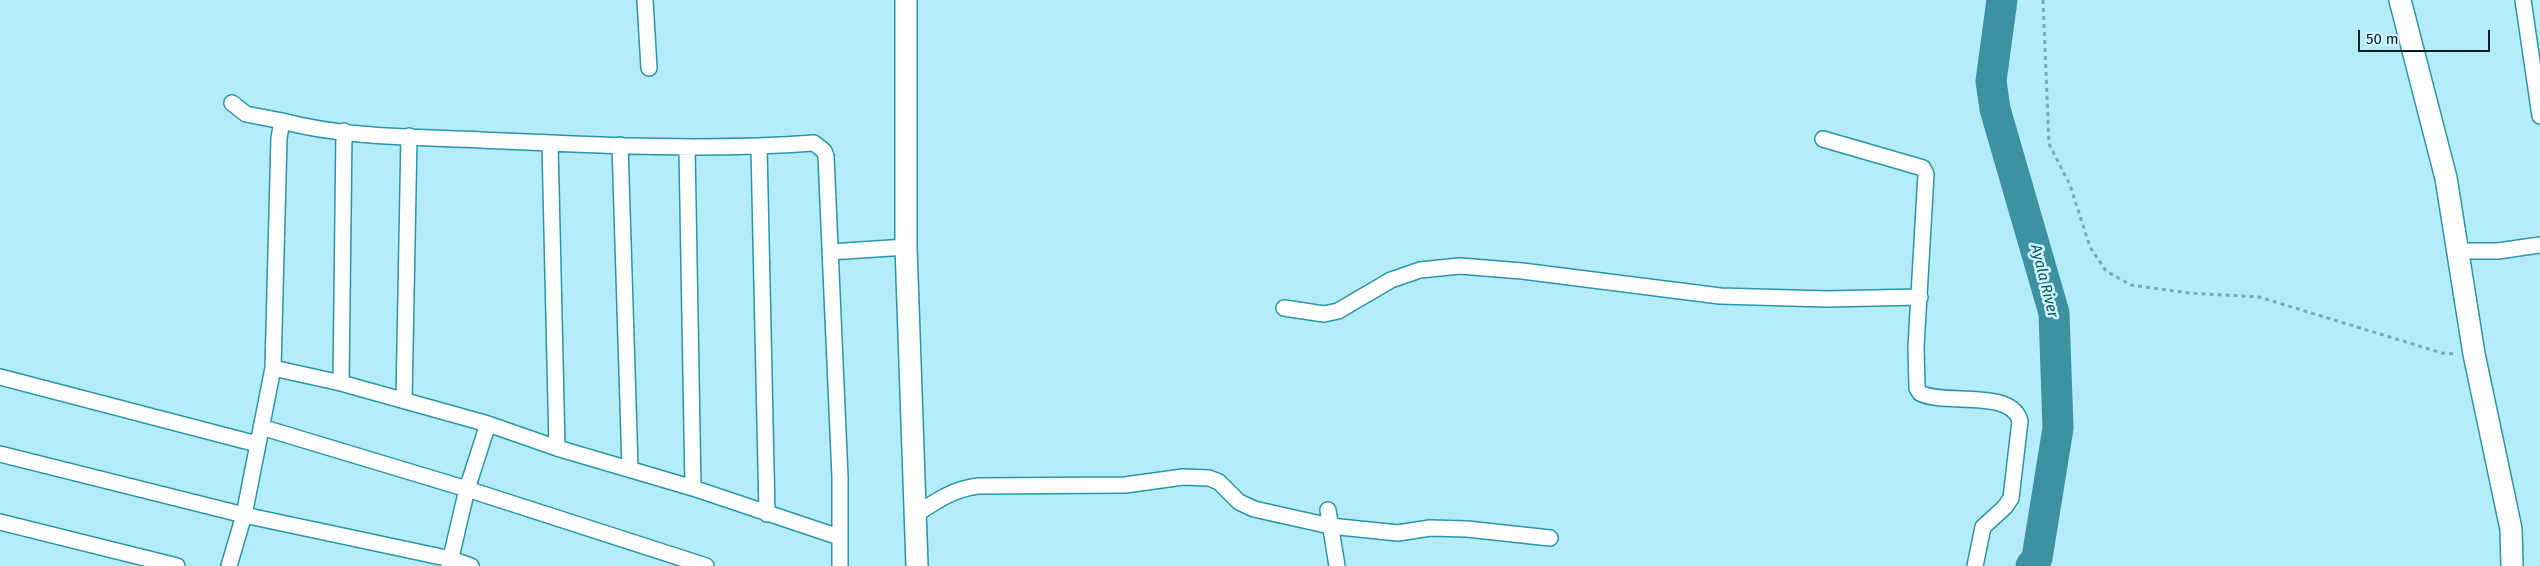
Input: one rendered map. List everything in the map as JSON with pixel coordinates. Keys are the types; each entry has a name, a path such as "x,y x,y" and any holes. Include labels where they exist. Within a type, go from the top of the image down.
{"street":[{"path":"646,0 650,68"},
{"path":"906,0 906,247 916,566"},
{"path":"2400,0 2446,178 2474,354 2511,529 2512,566"},
{"path":"2523,0 2540,116"},
{"path":"232,103 246,114 344,131 550,143 687,148 759,147 814,143 824,150 840,477 840,566"},
{"path":"229,566 244,514 272,368 279,138 282,121"},
{"path":"341,383 344,131"},
{"path":"404,400 409,136"},
{"path":"1823,139 1923,168 1926,174 1916,347 1917,388 1920,394 2012,407 2018,412 2020,421 2011,498 2005,507 1983,527 1975,566"},
{"path":"550,143 557,448"},
{"path":"620,145 630,468"},
{"path":"759,147 766,514"},
{"path":"687,148 693,488"},
{"path":"2459,251 2498,251 2540,245"},
{"path":"830,252 906,247"},
{"path":"1284,308 1324,314 1338,311 1392,280 1420,270 1460,266 1522,271 1720,296 1826,299 1920,297"},
{"path":"272,368 341,383 488,424 557,448 693,488 839,537"},
{"path":"0,377 257,444"},
{"path":"450,562 467,489 488,424"},
{"path":"261,427 467,489 706,566"},
{"path":"0,454 244,514 471,566"},
{"path":"915,515 960,488 978,486 1125,484 1183,477 1209,478 1219,482 1239,502 1254,509 1330,526 1398,533 1430,528 1467,529 1550,538"},
{"path":"1328,510 1337,566"},
{"path":"0,522 177,566"}],"path":[{"path":"2044,0 2049,144 2070,185 2090,247 2106,272 2131,285 2189,293 2258,297 2442,353 2474,354"}],"waterway":[{"name":"Ayala River","path":"2002,0 1991,81 1995,109 2054,313 2058,428 2037,558 2031,566"}]}
